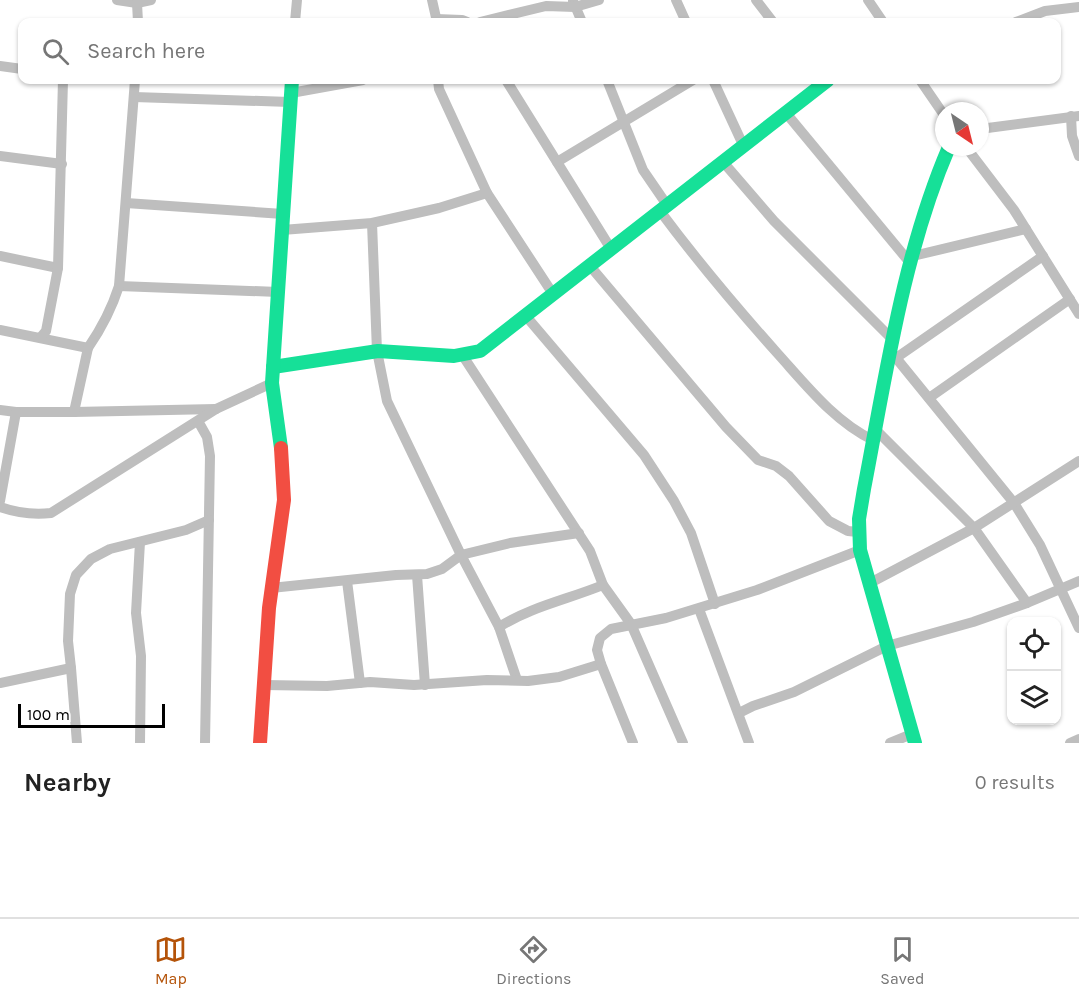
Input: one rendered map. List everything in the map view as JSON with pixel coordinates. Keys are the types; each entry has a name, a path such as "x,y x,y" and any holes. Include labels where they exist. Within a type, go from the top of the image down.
{"street":[{"path":"117,0 138,3 151,0"},
{"path":"295,18 297,0"},
{"path":"432,0 436,18"},
{"path":"496,18 546,6 599,0"},
{"path":"676,0 684,18"},
{"path":"756,0 770,18"},
{"path":"872,2 881,18"},
{"path":"138,3 138,18"},
{"path":"574,4 580,18"},
{"path":"1027,18 1046,11 1079,7"},
{"path":"0,66 18,68"},
{"path":"41,337 46,330 58,268 63,84"},
{"path":"74,412 88,348 114,301 119,286 135,84"},
{"path":"134,97 291,92 339,84"},
{"path":"438,84 487,193 553,294"},
{"path":"508,84 611,249"},
{"path":"609,84 643,170 705,272 825,404 849,424 875,435 974,528 1027,603"},
{"path":"556,162 687,84"},
{"path":"715,84 744,147"},
{"path":"273,367 377,351 447,357 463,356 480,351 724,163 820,84"},
{"path":"923,84 935,102"},
{"path":"260,743 271,588 279,543 284,481 273,367 291,92"},
{"path":"786,113 912,260"},
{"path":"989,128 1075,116 1072,136 1079,156"},
{"path":"0,156 62,164"},
{"path":"890,743 913,739 860,550 858,532 875,435 894,351 900,305 925,209 946,156"},
{"path":"973,156 1026,229 1079,314"},
{"path":"724,163 774,221 894,351 928,398 1014,503 1040,544 1079,628"},
{"path":"282,230 372,223 439,208 487,193"},
{"path":"126,203 283,214"},
{"path":"372,223 377,351 387,401 461,555 499,627 517,680"},
{"path":"912,260 1026,229"},
{"path":"0,256 58,268"},
{"path":"894,351 1042,256"},
{"path":"590,266 726,427 758,460 776,466 789,477 829,521 848,531 858,532"},
{"path":"119,286 278,292"},
{"path":"928,398 1070,299"},
{"path":"525,315 644,455 691,532 715,604"},
{"path":"0,330 88,348"},
{"path":"463,356 590,551 603,585 631,624 683,743"},
{"path":"16,412 0,500 34,515 51,513 216,409 273,382"},
{"path":"0,410 74,412 216,409"},
{"path":"198,421 208,444 205,743"},
{"path":"870,583 974,528 1079,461"},
{"path":"76,743 68,641 70,594 76,575 91,559 110,549 186,530 208,520"},
{"path":"271,588 427,574 442,569 461,555 510,543 579,533"},
{"path":"140,542 136,613 141,656 140,743"},
{"path":"633,743 601,664 597,650 600,638 611,629 666,618 715,604 860,550"},
{"path":"417,575 425,685"},
{"path":"346,581 360,683"},
{"path":"739,713 794,692 887,646 973,622 1079,581"},
{"path":"499,627 603,585"},
{"path":"699,609 749,743"},
{"path":"264,685 327,686 360,683 425,685 517,680 559,677 601,664"},
{"path":"0,683 71,668"},
{"path":"1070,743 1079,739"}],"traffic: fast":[{"path":"281,448 272,383 292,84"},
{"path":"273,367 378,351 454,356 480,351 823,84"},
{"path":"915,743 860,550 859,519 888,359 908,272 919,230 945,156"}],"traffic: jam":[{"path":"260,743 269,608 284,500 281,448"}]}
